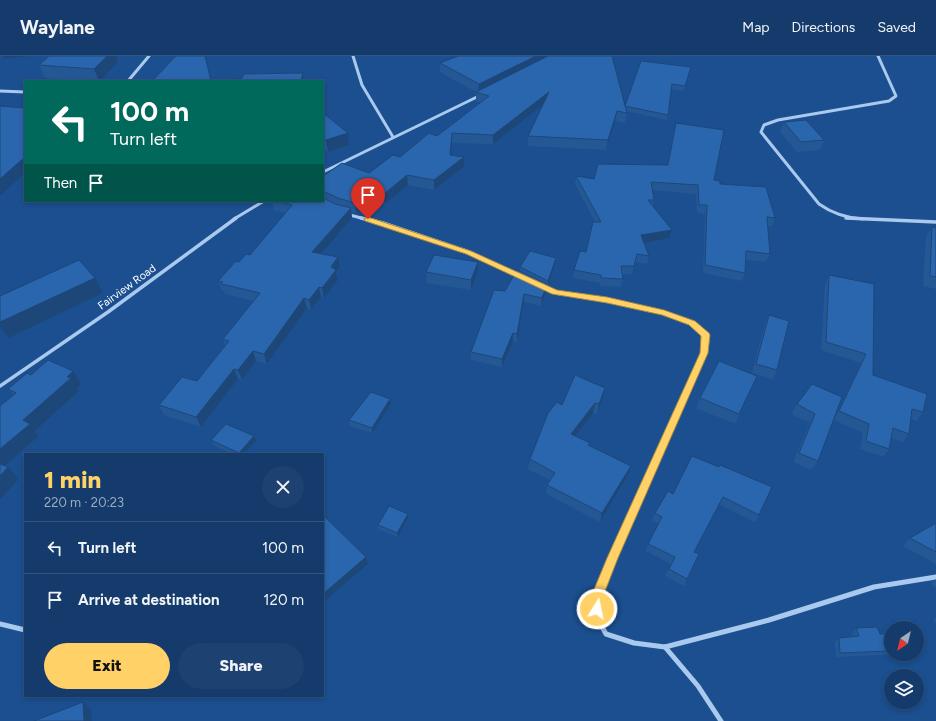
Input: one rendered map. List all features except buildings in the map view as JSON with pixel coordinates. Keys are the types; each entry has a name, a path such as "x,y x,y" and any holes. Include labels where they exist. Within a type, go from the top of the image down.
{"street":[{"path":"129,80 149,56"},
{"path":"354,56 362,84 393,137"},
{"path":"878,56 896,96 890,101 778,120 764,125 761,132 819,204 830,212 847,218 936,222"},
{"path":"0,91 24,92"},
{"path":"324,172 484,93"},
{"name":"Fairview Road","path":"0,386 108,312 229,222 262,202"},
{"path":"338,211 383,223 469,252 523,278"},
{"path":"536,284 555,293 607,300 664,312 692,323 706,335 704,353 612,558 596,599 597,618 606,634 634,643 665,647 769,620 874,587 936,577"},
{"path":"0,624 24,630"},
{"path":"665,647 698,686 720,721"}],"route":[{"path":"368,219 469,252 555,293 607,300 664,312 692,323 706,335 704,353 612,558 596,599 597,609"}]}
